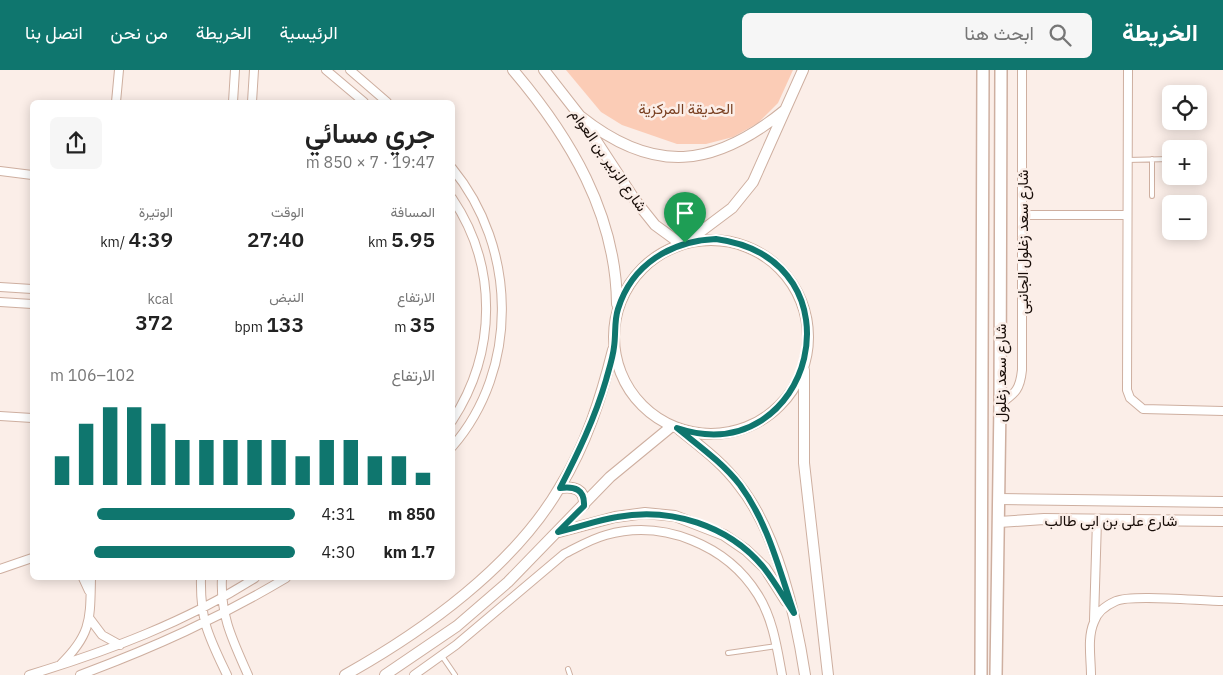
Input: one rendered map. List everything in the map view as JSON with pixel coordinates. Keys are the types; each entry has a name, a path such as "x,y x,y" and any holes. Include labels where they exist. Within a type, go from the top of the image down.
{"main road":[{"name":"شارع سعد زغلول","path":"981,675 984,243 983,70"},
{"name":"شارع سعد زغلول","path":"996,675 1000,404 1001,70"},
{"path":"984,243 1001,243"}],"street":[{"path":"113,70 118,74 116,100"},
{"path":"232,100 235,70"},
{"path":"252,100 254,70"},
{"path":"326,70 362,100"},
{"path":"350,70 385,100"},
{"name":"شارع الزبير بن العوام","path":"513,70 559,130 580,164 594,193 612,255 617,310"},
{"name":"شارع الزبير بن العوام","path":"544,70 580,116 655,225 683,243"},
{"path":"345,675 408,635 490,572 535,522 560,488 582,447 614,347 617,310 631,281 641,269 666,250 683,243 732,208 744,195 761,167 803,70"},
{"name":"شارع سعد زغلول الجانبى","path":"1000,404 1015,394 1020,382 1022,70"},
{"path":"1128,70 1126,382 1130,398 1143,409 1223,411"},
{"path":"580,116 598,131 626,145 662,155 685,157 708,155 731,146 750,137 785,110"},
{"path":"0,171 30,175"},
{"path":"455,172 476,202 487,226 497,257 502,288 502,320 498,352 490,383 477,412 455,444"},
{"path":"455,203 472,232 482,263 487,321 483,350 475,379 455,416"},
{"path":"1022,215 1127,214"},
{"path":"472,232 487,226"},
{"path":"683,243 716,239 733,242 757,251 778,266 794,287 804,311 807,346 804,364 804,463 828,675"},
{"path":"0,286 30,289"},
{"path":"0,302 30,304"},
{"path":"614,347 619,368 628,388 641,405 658,419 675,427 703,434 722,434 740,430 758,422 786,398 804,364"},
{"path":"0,416 30,418"},
{"path":"385,675 430,646 483,604 508,582 630,459 675,427"},
{"path":"675,427 722,465 754,506 766,530 794,613 805,675"},
{"path":"560,488 573,487 578,490 582,494 584,506"},
{"name":"شارع على بن ابى طالب","path":"999,499 1223,502"},
{"path":"1044,519 1045,500"},
{"path":"558,532 615,517 645,514 675,516 724,534 746,550 764,568 794,613"},
{"name":"شارع على بن ابى طالب","path":"999,522 1044,519 1223,521"},
{"path":"1091,675 1090,635 1094,620 1098,520"},
{"path":"414,675 442,656 564,554 599,538 629,531 652,531 675,535 700,544 723,557 742,574 758,596 770,620 782,675"},
{"path":"0,569 30,559"},
{"path":"83,580 91,596"},
{"path":"59,666 78,644 90,618 91,580"},
{"path":"201,580 201,608 204,624 227,675"},
{"path":"222,580 221,598 224,614 248,675"},
{"path":"29,675 120,645 201,608 252,580"},
{"path":"80,675 133,656 204,624 283,580"},
{"path":"1094,620 1103,608 1117,600 1223,601"},
{"path":"90,618 102,635 120,645"}],"lane":[{"path":"1127,160 1162,159"},
{"path":"1152,160 1152,196"},
{"path":"728,653 777,646"},
{"path":"442,656 456,675"},
{"path":"568,669 570,675"}],"green space":[{"name":"الحديقة المركزية","path":"566,70 793,70 778,103 758,123 733,137 706,144 677,144 622,125 601,112"}],"route":[{"path":"716,239 749,247 778,266 798,295 804,311 807,328 807,346 804,364 797,382 786,398 773,411 758,422 740,430 722,434 703,434 677,428 722,465 754,506 766,530 794,613 764,568 746,550 724,534 699,524 675,516 645,514 615,517 558,532 584,506 582,494 578,490 573,487 560,488 582,447 605,381 614,347 614,325 617,310 623,295 631,281 653,258 666,250 685,243 716,239"}]}
